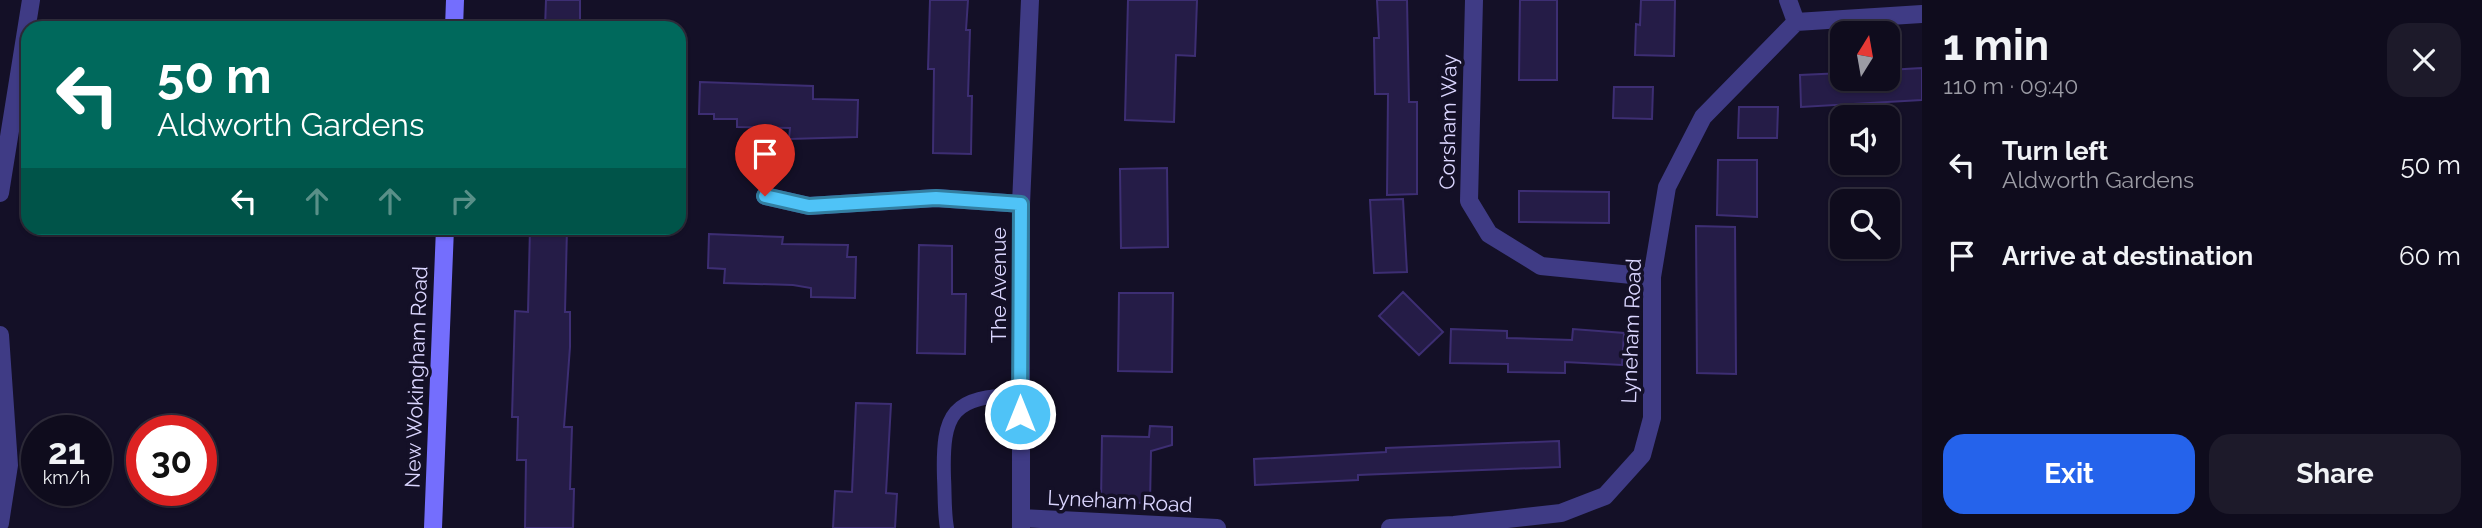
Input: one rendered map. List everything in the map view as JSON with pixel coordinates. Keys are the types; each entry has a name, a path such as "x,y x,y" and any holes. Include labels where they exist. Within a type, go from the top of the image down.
{"street":[{"path":"28,21 31,0"},
{"path":"454,21 455,0"},
{"name":"The Avenue","path":"1021,523 1021,204 1030,0"},
{"name":"Corsham Way","path":"1474,0 1469,201 1489,234 1541,266 1652,277"},
{"path":"1788,0 1796,22 1922,14"},
{"name":"Lyneham Road","path":"1390,528 1454,527 1561,513 1605,496 1642,455 1651,418 1652,277 1667,187 1703,117 1796,22"},
{"path":"0,193 21,62"},
{"path":"765,196 809,206 936,198 1021,204"},
{"name":"New Wokingham Road","path":"433,528 445,235"},
{"path":"0,335 9,455 0,523"},
{"name":"Lyneham Road","path":"1021,523 1217,528"}],"lane":[{"path":"947,528 943,450 947,425 952,415 962,406 987,396 1020,395"}],"building":[{"path":"546,0 580,0 580,21 545,21"},
{"path":"930,0 968,0 966,30 970,30 968,96 972,96 971,154 933,153 934,69 928,69"},
{"path":"1128,0 1197,0 1195,56 1176,55 1174,122 1125,120"},
{"path":"1377,0 1407,0 1409,102 1417,102 1417,194 1387,195 1388,94 1375,94 1374,38 1379,38"},
{"path":"1520,0 1557,0 1557,80 1519,80"},
{"path":"1641,0 1675,0 1674,56 1635,55 1636,24 1640,25"},
{"path":"1922,68 1922,100 1801,107 1800,75 1830,74 1830,91 1900,91 1900,69"},
{"path":"700,82 813,86 813,99 858,100 857,137 789,139 790,128 737,127 737,119 714,119 714,114 699,114"},
{"path":"1614,87 1653,87 1652,119 1613,118"},
{"path":"1739,107 1778,107 1777,138 1738,138"},
{"path":"1718,160 1757,160 1757,217 1717,215"},
{"path":"1167,168 1168,247 1121,248 1120,169"},
{"path":"1519,191 1609,192 1609,223 1519,222"},
{"path":"1403,199 1407,272 1374,273 1370,200"},
{"path":"1696,226 1735,227 1736,374 1697,373"},
{"path":"709,234 783,237 782,244 848,245 847,257 856,257 855,298 811,297 811,288 793,285 724,283 725,269 708,268"},
{"path":"530,235 567,235 565,312 570,312 570,347 564,427 572,427 570,489 574,489 573,528 525,528 526,460 517,460 518,417 512,417 515,311 528,312"},
{"path":"919,245 952,246 952,294 966,294 965,354 917,353"},
{"path":"1403,292 1443,332 1419,355 1379,316"},
{"path":"1119,293 1173,293 1172,372 1118,371"},
{"path":"1451,329 1507,331 1507,338 1572,340 1573,329 1624,333 1622,365 1565,362 1565,373 1508,372 1508,364 1450,363"},
{"path":"856,403 891,404 886,493 897,494 895,528 833,528 835,491 852,492"},
{"path":"1150,426 1172,427 1172,445 1151,451 1150,503 1101,502 1102,436 1149,437"},
{"path":"1559,441 1560,467 1358,475 1358,480 1255,485 1254,459 1386,452 1386,448"}],"route":[{"path":"765,196 809,206 936,198 1021,204 1020,414"}]}
